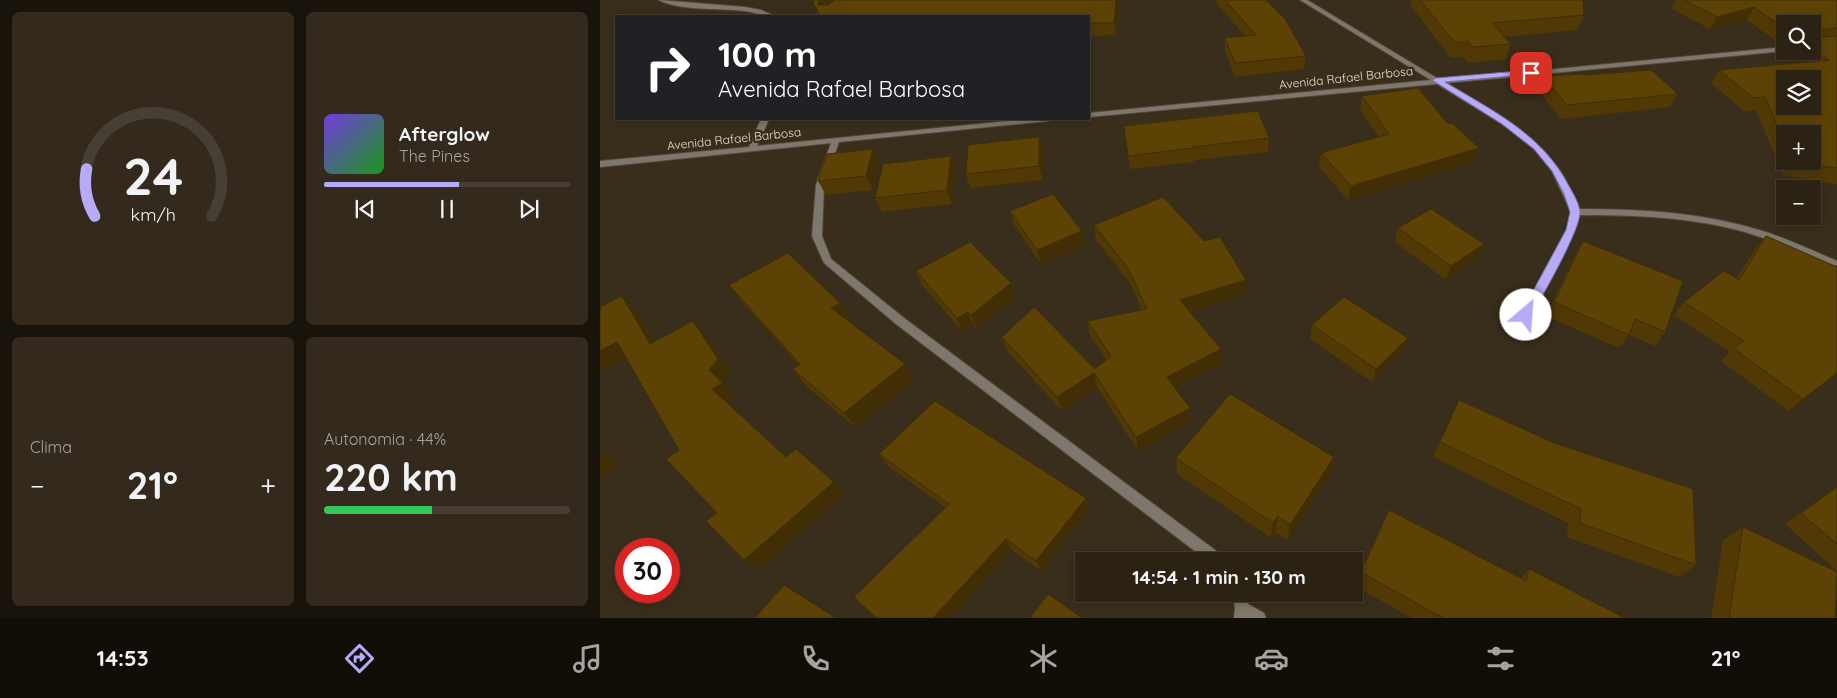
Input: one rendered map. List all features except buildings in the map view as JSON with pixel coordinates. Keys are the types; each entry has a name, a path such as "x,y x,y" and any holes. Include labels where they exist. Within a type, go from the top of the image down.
{"street":[{"path":"662,0 679,5 757,10 770,15"},
{"path":"1303,0 1505,122 1537,147 1556,170 1575,212 1571,230 1526,315"},
{"name":"Avenida Rafael Barbosa","path":"1090,115 1436,80 1776,50"},
{"path":"752,148 765,120"},
{"name":"Avenida Rafael Barbosa","path":"600,164 1038,120"},
{"path":"836,140 820,185 817,236 826,261 900,321 1206,552"},
{"path":"1575,212 1654,212 1709,220 1746,229 1834,263"},
{"path":"1242,613 1259,618"}],"route":[{"path":"1526,315 1558,251 1571,230 1575,212 1569,194 1556,170 1537,147 1505,122 1436,80 1531,73"}]}
